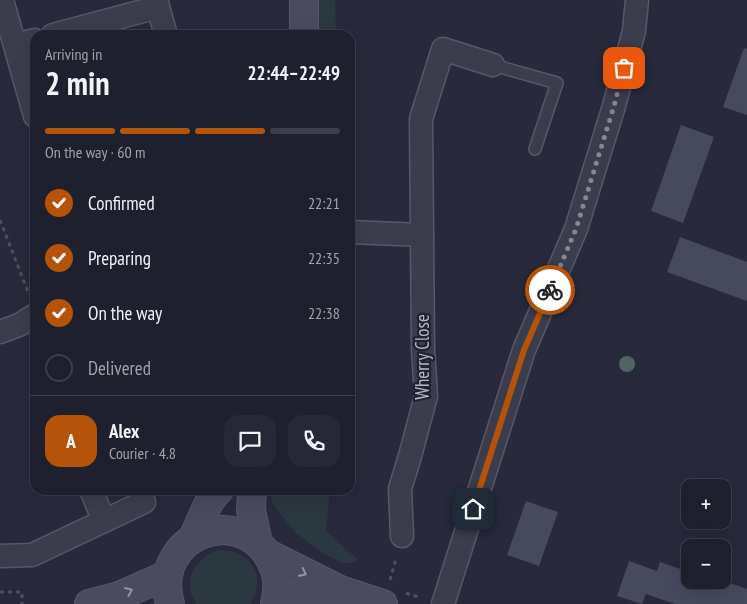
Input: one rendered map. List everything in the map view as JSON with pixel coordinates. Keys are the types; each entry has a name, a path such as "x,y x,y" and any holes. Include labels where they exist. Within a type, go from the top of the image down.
{"street":[{"path":"2,0 25,42 30,79"},
{"path":"304,0 304,30"},
{"path":"443,604 524,350 576,229 614,106 634,30 637,0"},
{"path":"69,30 157,4 165,30"},
{"name":"Wherry Close","path":"402,536 400,489 426,396 423,349 421,119 443,49 493,65"},
{"path":"355,232 422,235"},
{"path":"0,332 19,326 30,311"},
{"path":"93,495 104,521"},
{"path":"193,538 209,502 215,495"},
{"path":"252,495 251,510 263,549 276,572 278,590 274,604"},
{"path":"0,556 32,555 144,502"},
{"path":"170,604 167,592 167,575 172,560 181,547 193,538 209,531 227,530 244,534 263,549 340,590 383,604"},
{"path":"89,604 119,596 167,575"},
{"path":"285,604 302,596 340,590"}],"lane":[{"path":"493,65 557,83 535,149"}],"path":[{"path":"0,220 30,299"},
{"path":"0,592 22,592 22,604"}],"shaded area":[{"path":"315,0 335,0 336,30 316,30"},
{"path":"271,495 330,495 326,531 357,559 354,563 342,563 323,553 296,533 272,503"},
{"path":"218,550 239,554 247,559 252,566 256,574 257,583 251,604 197,604 192,596 190,579 192,572 203,559"}],"building":[{"path":"744,48 747,49 747,115 723,107"},
{"path":"681,125 714,137 683,223 651,211"},
{"path":"680,237 747,262 747,301 667,272"},
{"path":"526,501 558,512 539,566 507,555"},
{"path":"629,561 657,571 660,562 681,569 681,589 731,589 731,583 747,589 747,604 675,604 646,594 642,604 617,596"}],"way so far":[{"path":"550,290 576,229 624,68"}],"route":[{"path":"473,509 524,350 550,290"}]}
